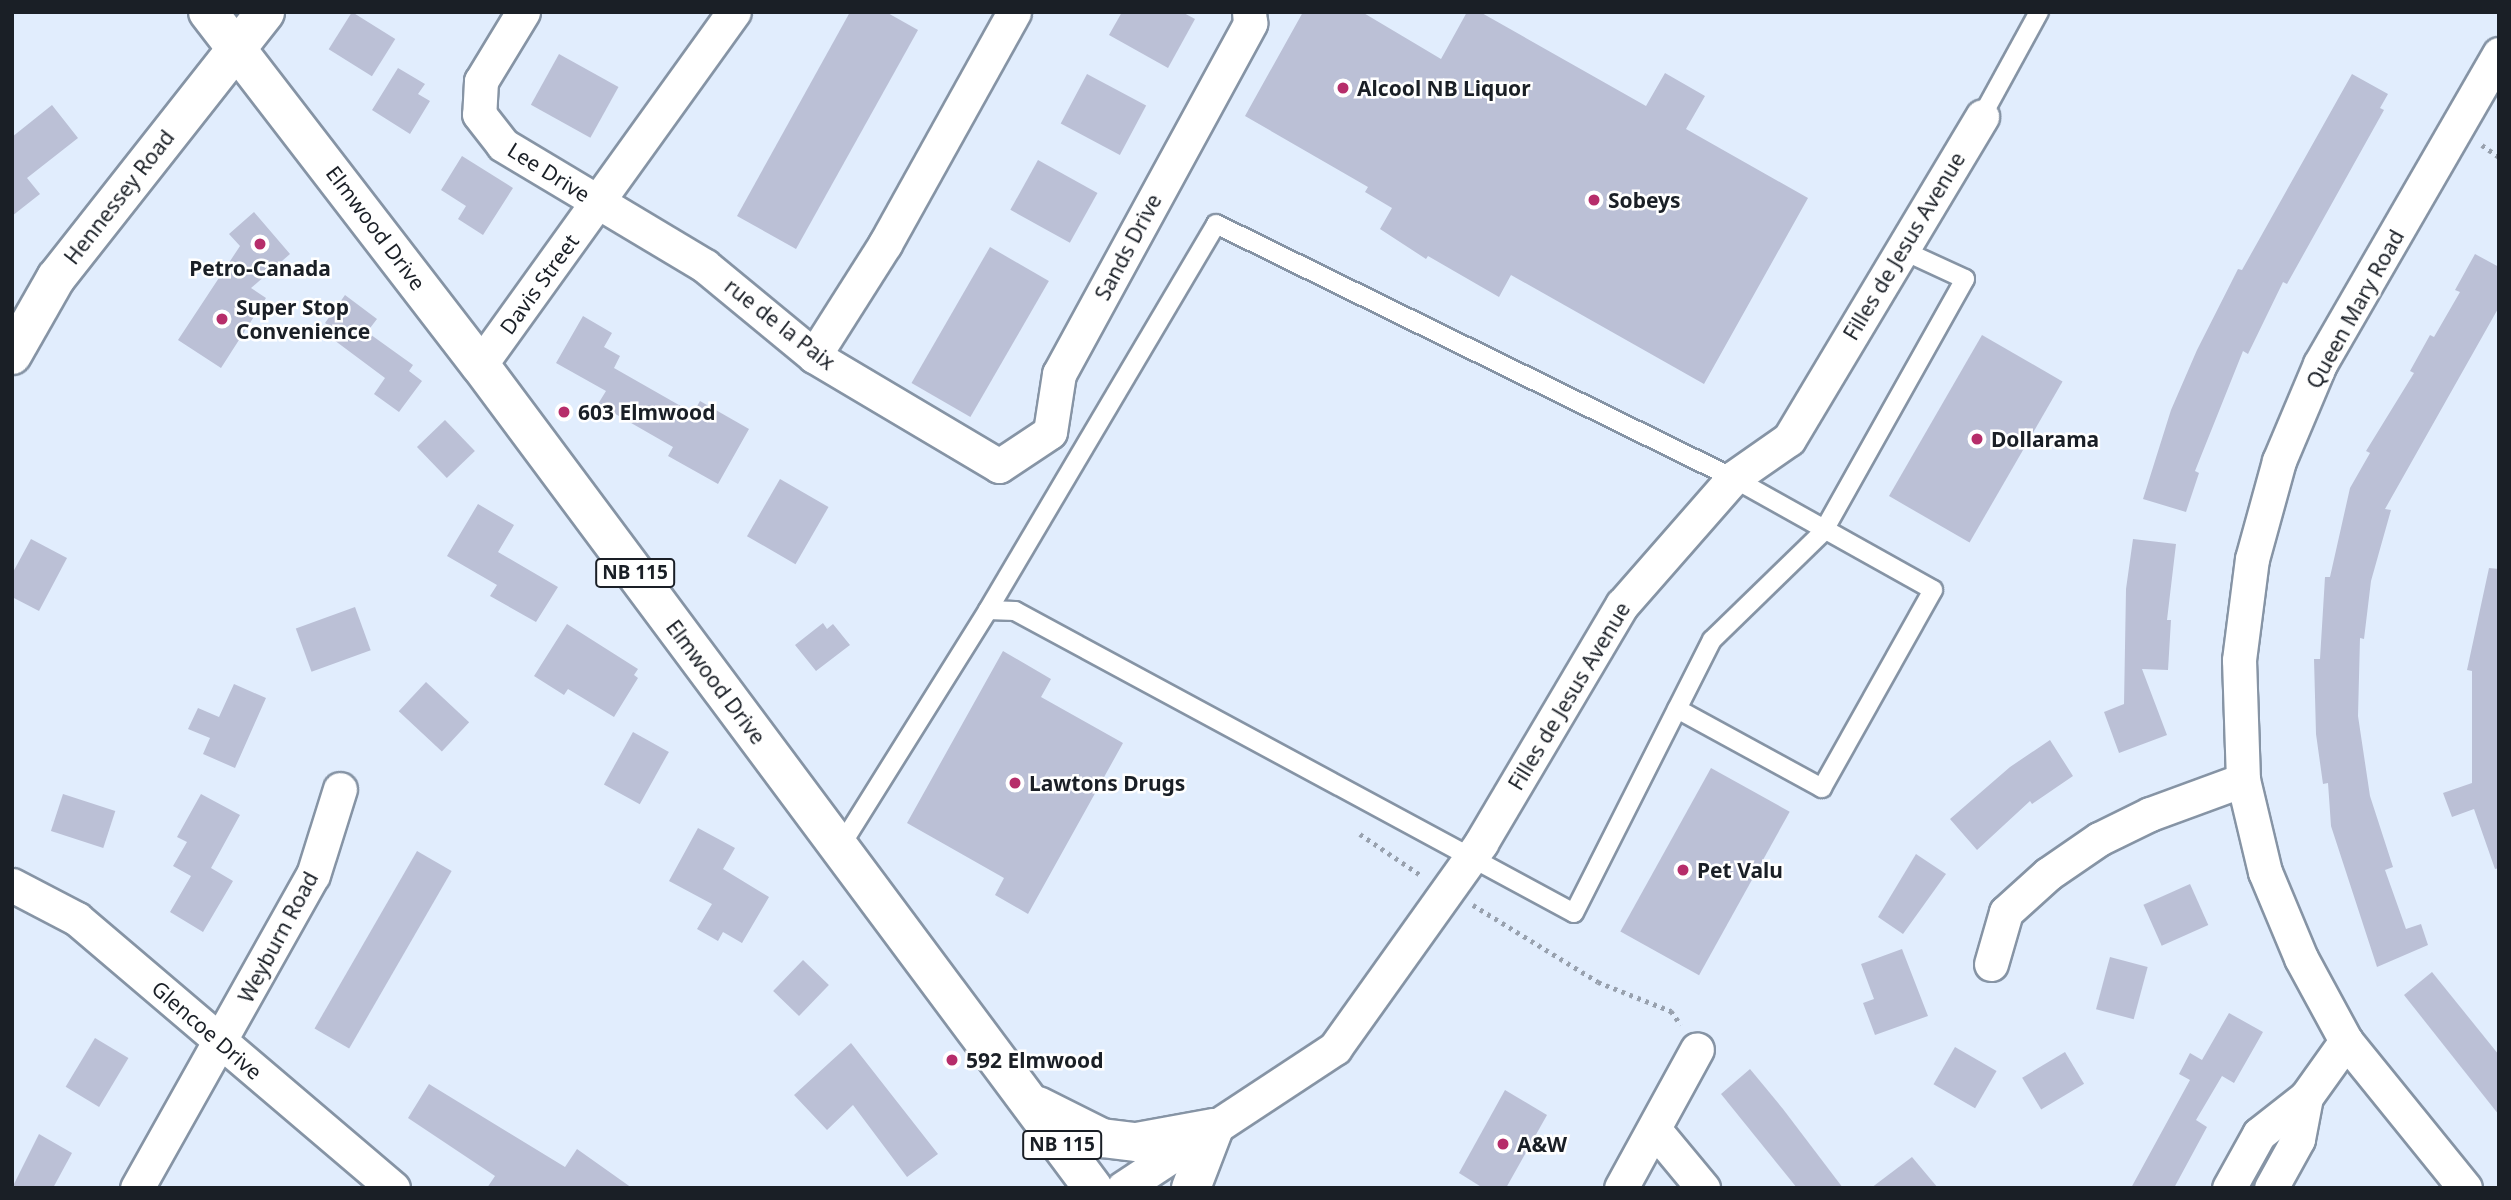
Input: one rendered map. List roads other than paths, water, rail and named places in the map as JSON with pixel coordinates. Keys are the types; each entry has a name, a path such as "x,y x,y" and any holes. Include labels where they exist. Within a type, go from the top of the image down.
{"main road":[{"name":"Elmwood Drive","path":"208,12 237,46 480,365 1093,1188"},
{"name":"Hennessey Road","path":"12,355 56,278 265,12"},
{"path":"1030,1102 1102,1138 1137,1142 1214,1128"},
{"path":"1191,1188 1214,1128"}],"street":[{"name":"Lee Drive","path":"523,12 481,81 478,114 503,145 598,202 734,12"},
{"path":"814,356 885,244 1014,12"},
{"name":"Sands Drive","path":"999,466 1050,432 1059,374 1250,23 1249,12"},
{"name":"Queen Mary Road","path":"2465,1188 2346,1041 2301,958 2265,872 2243,780 2239,660 2252,559 2279,461 2320,364 2499,54"},
{"name":"Filles de Jesus Avenue","path":"1123,1188 1335,1048 1469,859 1622,605 1732,478 1789,439 1982,116"},
{"name":"rue de la Paix","path":"598,202 705,266 814,356 999,466"},
{"name":"Davis Street","path":"480,365 598,202"},
{"path":"1991,964 2006,912 2048,874 2099,839 2150,814 2243,780"},
{"name":"Weyburn Road","path":"138,1188 313,875 340,789"},
{"name":"Glencoe Drive","path":"12,885 77,919 393,1188"},
{"path":"2229,1188 2259,1134 2306,1097 2346,1041"},
{"path":"1621,1188 1697,1049"},
{"path":"2271,1188 2298,1139 2306,1097"},
{"path":"1654,1129 1703,1188"}],"lane":[{"path":"1982,116 2039,12"},
{"path":"840,847 988,610 1216,224 1732,478 1823,532 1933,590 1822,788 1678,709"},
{"path":"988,610 1015,611 1469,859 1574,913 1712,640 1823,532 1965,279 1902,250"}],"place":[{"name":"Alcool NB Liquor","path":"1343,88"},
{"name":"Sobeys","path":"1594,200"},
{"name":"Petro-Canada","path":"260,244"},
{"name":"Super Stop Convenience","path":"222,319"},
{"name":"603 Elmwood","path":"564,412"},
{"name":"Dollarama","path":"1977,439"},
{"name":"Lawtons Drugs","path":"1015,783"},
{"name":"Pet Valu","path":"1683,870"},
{"name":"592 Elmwood","path":"952,1060"},
{"name":"A&W","path":"1503,1144"}]}
